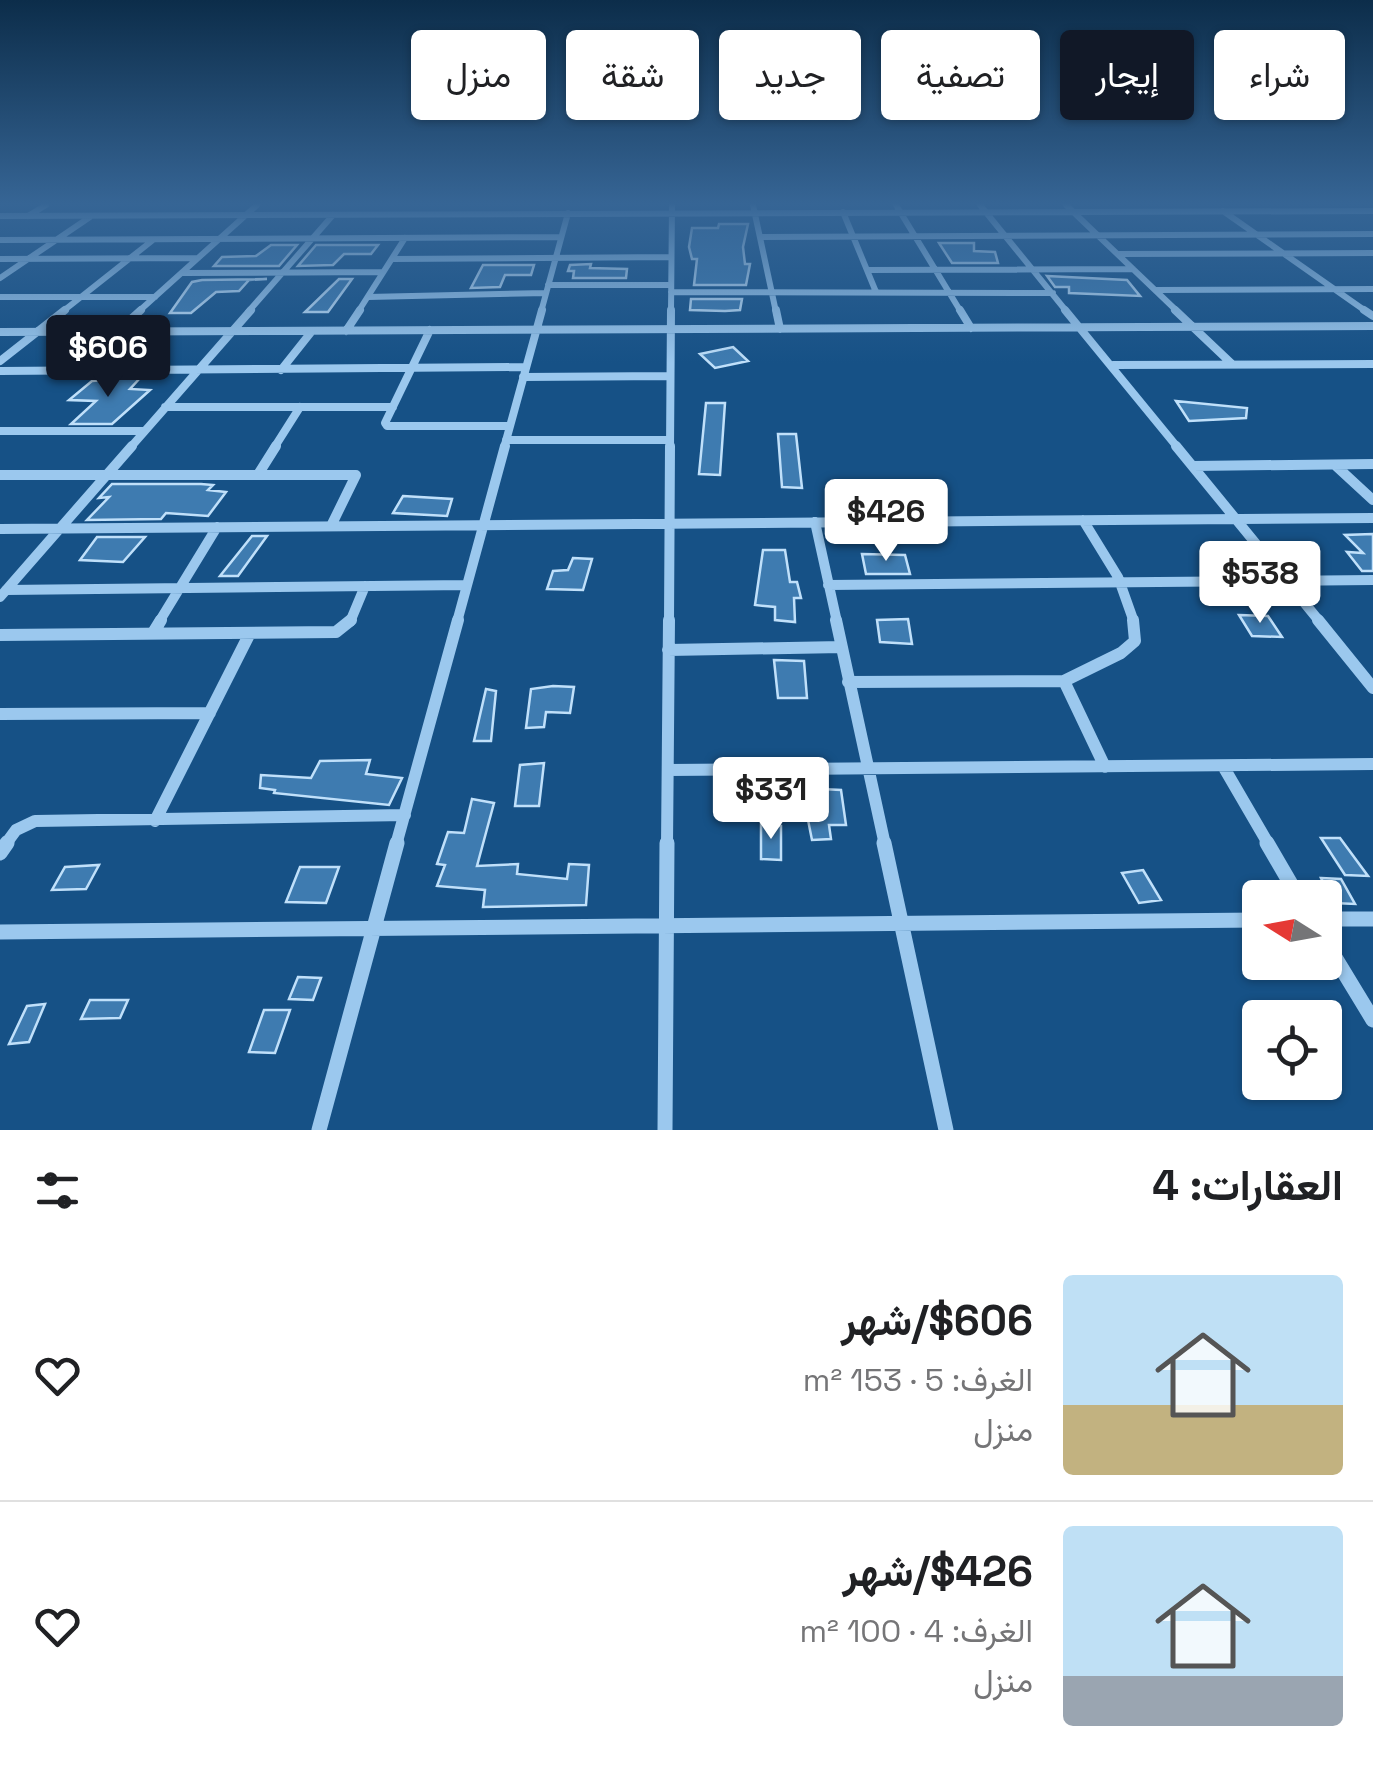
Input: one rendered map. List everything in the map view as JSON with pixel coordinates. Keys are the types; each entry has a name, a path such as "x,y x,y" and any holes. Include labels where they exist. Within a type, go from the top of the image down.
{"street":[{"path":"0,278 29,258"},
{"path":"0,361 130,258"},
{"path":"0,259 198,258"},
{"path":"74,371 198,258"},
{"path":"2,592 295,258"},
{"path":"320,1130 556,258"},
{"path":"346,331 392,259 587,258"},
{"path":"665,1130 671,258"},
{"path":"765,258 780,329"},
{"path":"862,258 876,292"},
{"path":"928,258 971,328"},
{"path":"1023,258 1373,687"},
{"path":"1122,258 1232,364"},
{"path":"1289,258 1373,316"},
{"path":"867,270 1133,270"},
{"path":"181,274 383,272"},
{"path":"368,296 547,289 1053,293"},
{"path":"1155,290 1373,289"},
{"path":"0,297 156,297"},
{"path":"0,332 1373,326"},
{"path":"430,330 385,422 392,428 510,426"},
{"path":"281,370 312,331"},
{"path":"1114,365 1373,364"},
{"path":"0,371 411,368 670,376"},
{"path":"165,407 392,407"},
{"path":"259,473 300,407"},
{"path":"2,433 144,431"},
{"path":"506,440 670,440"},
{"path":"1193,466 1373,464"},
{"path":"1336,465 1373,500"},
{"path":"0,476 356,475 331,526"},
{"path":"0,529 1373,518"},
{"path":"848,682 1064,680 1121,654 1135,641 1136,619 1121,582 1083,520"},
{"path":"815,522 946,1130"},
{"path":"153,634 217,527"},
{"path":"828,585 1373,580"},
{"path":"2,592 467,585"},
{"path":"0,635 341,630 349,624 365,586"},
{"path":"155,821 250,632"},
{"path":"668,650 842,647"},
{"path":"1064,680 1105,767"},
{"path":"0,714 210,712"},
{"path":"668,770 1373,764"},
{"path":"1222,766 1289,880"},
{"path":"0,853 16,830 35,821 405,815"},
{"path":"1342,919 1373,918"},
{"path":"0,932 1242,920"},
{"path":"1342,968 1373,1020"}],"building":[{"path":"221,258 286,258 279,266 214,266"},
{"path":"305,258 340,258 333,265 298,266"},
{"path":"744,258 745,264 750,264 746,285 694,285 697,259 692,259"},
{"path":"949,258 997,258 998,263 952,263"},
{"path":"591,264 590,268 627,269 626,278 573,278 574,271 568,271 570,265"},
{"path":"483,265 534,265 531,275 505,275 500,287 471,288"},
{"path":"1047,276 1127,280 1140,296 1069,293 1069,287 1055,287"},
{"path":"267,279 249,280 239,291 216,292 191,313 170,313 192,282"},
{"path":"339,279 352,279 328,312 305,312"},
{"path":"691,299 742,299 740,310 725,311 690,310"},
{"path":"733,347 748,361 715,368 700,354"},
{"path":"141,377 130,389 150,390 112,424 71,424 96,401 69,400 92,381"},
{"path":"1176,401 1247,408 1246,418 1189,421"},
{"path":"706,403 725,403 720,475 699,474"},
{"path":"778,434 796,434 802,488 782,487"},
{"path":"112,484 201,484 213,485 208,490 226,492 208,516 166,513 161,519 87,520 109,497 99,498"},
{"path":"403,496 452,499 447,516 393,513"},
{"path":"1373,534 1373,571 1362,571 1347,552 1363,553 1345,535"},
{"path":"252,536 267,536 238,576 220,576"},
{"path":"97,537 145,537 123,562 80,560"},
{"path":"763,550 785,550 790,582 797,582 801,598 794,598 795,622 775,620 775,607 755,605"},
{"path":"862,554 905,555 910,574 866,574"},
{"path":"573,558 592,559 583,590 547,589 553,571 568,570"},
{"path":"1239,615 1268,616 1282,637 1252,636"},
{"path":"908,619 912,644 880,642 877,620"},
{"path":"774,660 804,661 807,698 778,698"},
{"path":"574,687 570,713 546,712 544,727 526,728 531,689"},
{"path":"486,689 496,691 491,741 474,741"},
{"path":"370,760 366,774 402,778 389,805 274,793 275,790 260,788 261,775 311,778 320,761"},
{"path":"544,763 539,806 515,806 520,765"},
{"path":"821,789 841,790 846,825 829,825 831,839 812,840 806,810 823,809"},
{"path":"472,799 494,803 477,866 518,864 517,874 567,879 569,864 589,865 586,905 483,907 485,890 437,886 445,865 437,864 448,832 464,833"},
{"path":"761,824 781,826 781,860 761,859"},
{"path":"1321,838 1340,838 1368,876 1345,875"},
{"path":"99,865 86,889 52,890 65,867"},
{"path":"300,867 339,867 326,903 286,902"},
{"path":"1143,870 1161,900 1139,903 1122,873"},
{"path":"1342,881 1355,904 1342,903"},
{"path":"298,977 321,978 313,1000 289,999"},
{"path":"90,1000 128,1000 120,1018 81,1019"},
{"path":"45,1004 29,1042 9,1044 27,1006"},
{"path":"264,1010 290,1010 275,1053 249,1052"}]}
